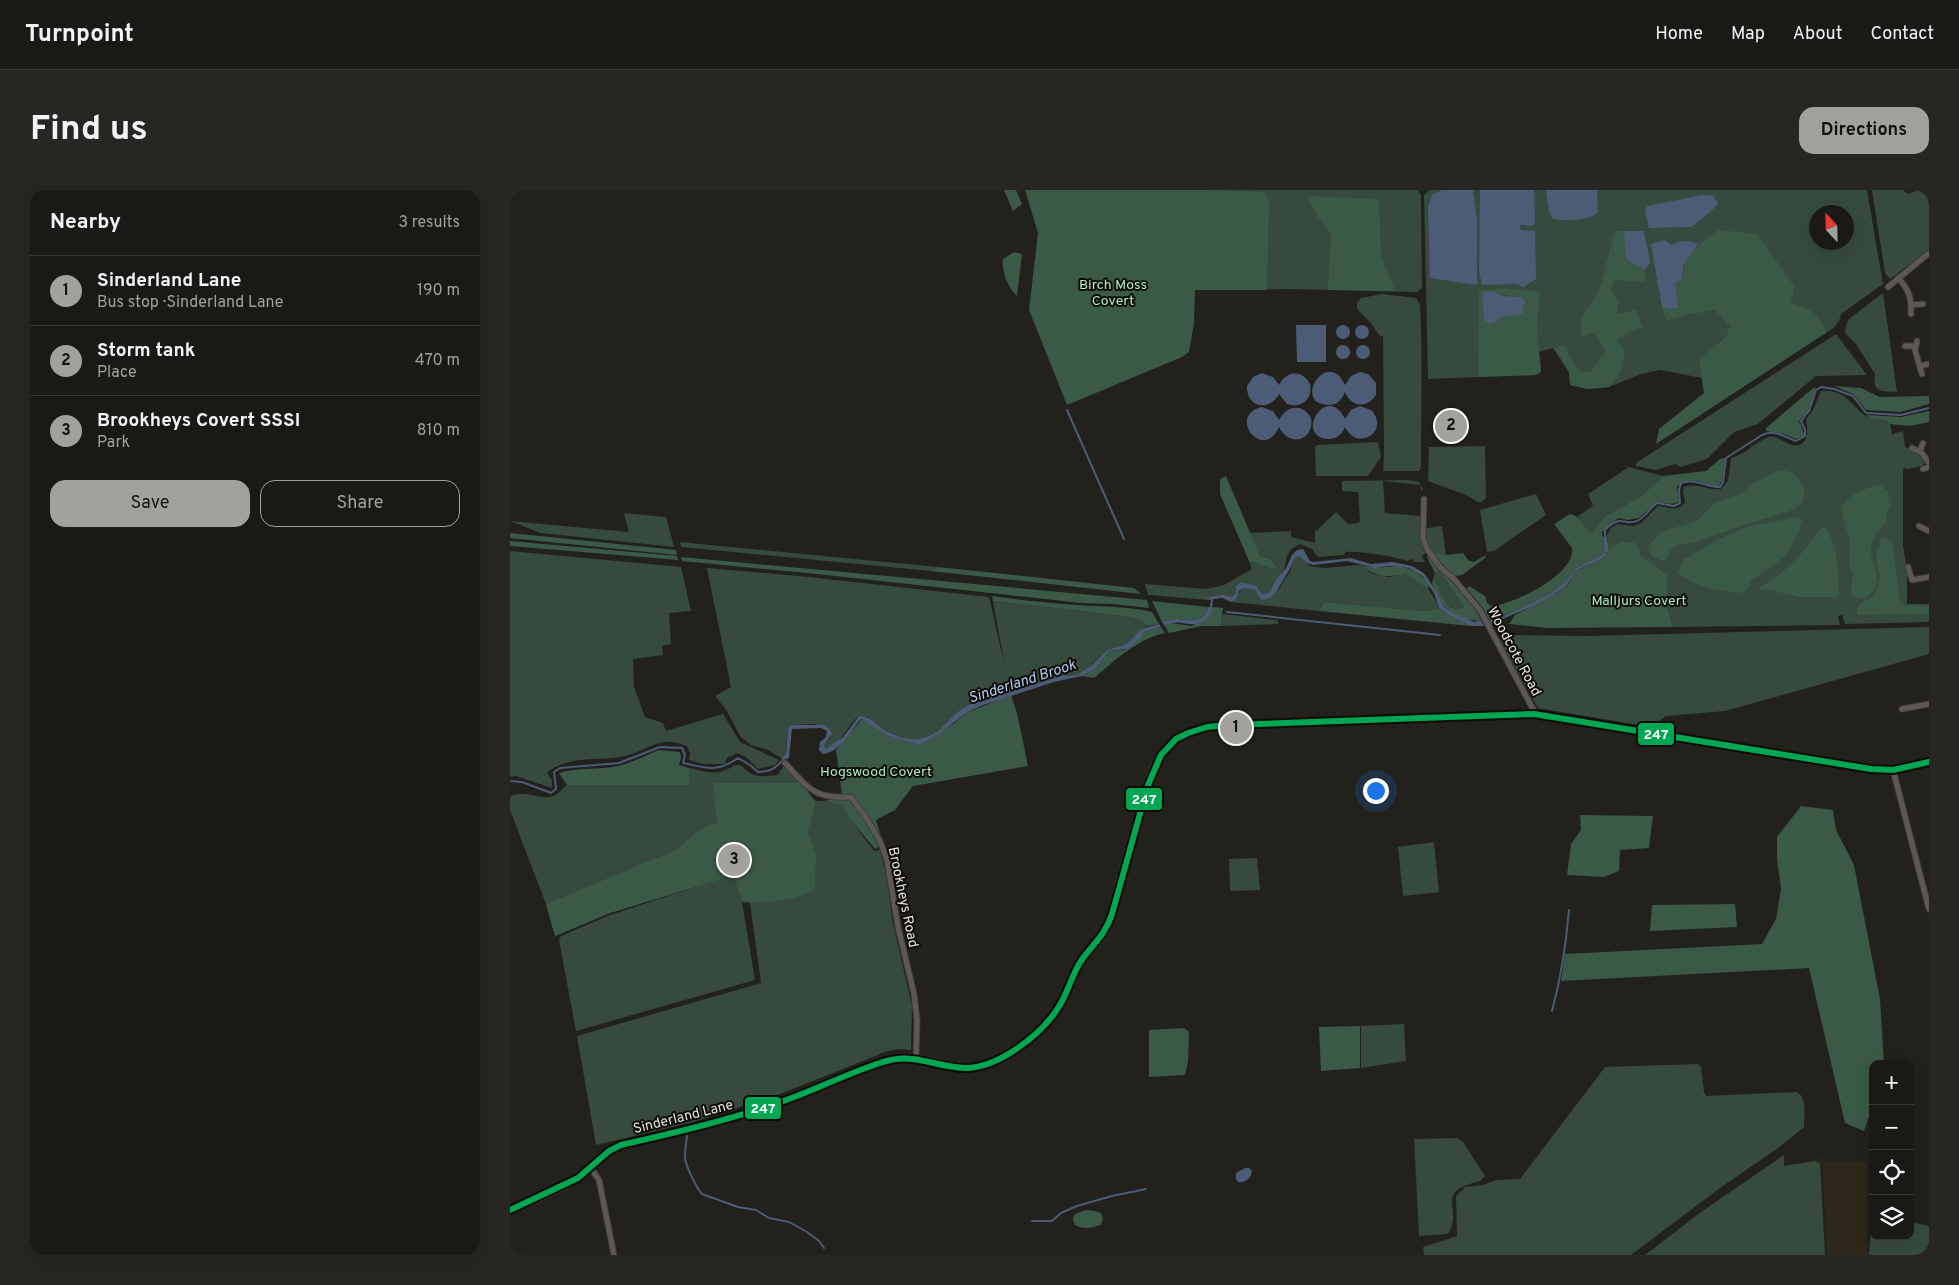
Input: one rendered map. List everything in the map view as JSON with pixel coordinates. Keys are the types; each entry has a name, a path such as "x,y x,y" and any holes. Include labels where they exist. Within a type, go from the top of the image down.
{"street":[{"path":"1888,287 1929,253"},
{"path":"1898,278 1907,289 1912,305 1911,314"},
{"path":"1912,305 1923,304"},
{"path":"1906,346 1916,344 1915,354 1921,366 1922,374"},
{"path":"1921,366 1929,364"},
{"path":"1920,451 1923,443"},
{"path":"1912,448 1920,451 1929,463"},
{"name":"Woodcote Road","path":"1424,499 1423,538 1427,549 1433,560 1453,578 1477,605 1534,714"},
{"path":"1919,526 1929,531"},
{"path":"1908,567 1912,580 1929,577"},
{"path":"1902,709 1929,704"},
{"name":"Sinderland Lane","path":"510,1210 576,1179 591,1168 607,1152 621,1145 722,1121 789,1099 879,1063 894,1059 916,1059 955,1068 983,1066 1001,1058 1044,1026 1055,1013 1078,966 1107,928 1152,772 1164,752 1183,735 1202,729 1227,725 1534,714 1862,768 1893,770 1929,762"},
{"name":"Brookheys Road","path":"785,763 810,790 817,794 851,798 868,818 880,841 887,860 898,928 914,994 917,1020 916,1059"},
{"path":"1893,770 1929,909"},
{"path":"591,1168 599,1180 614,1255"}],"shaded area":[{"path":"1816,1158 1826,1161 1867,1162 1867,1255 1827,1255 1822,1163 1815,1161"}],"green space":[{"path":"1004,190 1016,190 1022,204 1013,211"},
{"name":"Birch Moss Covert","path":"1025,190 1210,190 1265,192 1269,201 1267,290 1195,290 1194,323 1189,352 1182,357 1067,405 1029,310 1038,233"},
{"path":"1198,190 1418,190 1421,195 1422,288 1417,292 1289,289 1195,290"},
{"path":"1429,190 1867,190 1883,284 1841,314 1836,325 1826,333 1702,378 1660,370 1641,374 1609,387 1588,389 1570,385 1569,372 1553,348 1539,352 1541,372 1536,375 1428,379 1424,195"},
{"path":"1872,190 1903,190 1908,194 1918,190 1929,190 1929,250 1890,279 1885,273"},
{"path":"1307,196 1379,199 1381,255 1395,291 1328,290 1331,234 1318,217"},
{"path":"1719,230 1757,234 1794,286 1791,303 1804,307 1817,316 1826,333 1656,444 1659,429 1704,393 1699,360 1726,337 1730,326 1715,310 1666,321 1662,307 1670,309 1675,282 1682,279 1683,270 1689,256 1699,245"},
{"path":"1615,231 1624,231 1626,259 1645,270 1646,282 1614,280 1611,290 1619,301 1617,314 1636,310 1643,328 1627,333 1617,340 1625,351 1620,372 1609,387 1588,389 1570,385 1569,372 1554,348 1565,346 1577,369 1583,372 1591,371 1605,353 1600,342 1593,334 1586,334 1582,338 1581,321 1598,292"},
{"path":"1014,252 1022,254 1017,296 1008,284 1003,263 1003,259"},
{"path":"1504,288 1540,292 1537,327 1541,372 1536,375 1478,377 1479,291","holes":["1483,292 1515,296 1522,314 1499,317"]},
{"path":"1883,293 1897,392 1883,391 1877,388 1874,380 1875,374 1856,344 1845,333 1849,319"},
{"path":"1382,294 1416,298 1420,305 1422,386 1421,467 1419,471 1383,471 1383,336 1380,336 1357,309 1357,303 1361,298"},
{"path":"1836,334 1867,375 1816,376 1758,424 1734,432 1707,459 1681,467 1675,464 1656,470 1636,466 1636,463"},
{"path":"1834,386 1861,388 1880,397 1929,396 1929,404 1900,412 1866,410 1853,394"},
{"path":"1816,387 1808,411 1799,421 1805,436 1796,439 1784,434 1766,431 1766,428"},
{"path":"1821,391 1842,395 1867,417 1887,420 1892,434 1903,431 1905,447 1920,453 1925,462 1923,466 1904,468 1903,470 1903,546 1907,569 1907,604 1929,604 1929,622 1845,624 1842,615 1838,616 1840,625 1673,627 1667,606 1667,574 1657,567 1614,577 1574,573 1608,542 1606,537 1611,528 1617,524 1634,526 1641,523 1658,506 1679,507 1685,502 1684,487 1693,485 1721,489 1728,481 1731,458 1740,455 1760,441 1772,437 1793,445 1802,444 1805,441 1807,432 1806,419 1813,410"},
{"path":"1929,411 1929,422 1910,426 1890,424 1886,420 1873,419 1866,416 1901,417"},
{"path":"1378,442 1381,457 1368,476 1316,476 1315,447 1317,445"},
{"path":"1485,446 1486,498 1481,502 1428,481 1429,447"},
{"path":"1725,458 1722,481 1718,487 1692,480 1686,481 1677,487 1679,502 1671,504 1657,502 1639,518 1627,520 1619,518 1610,524 1602,532 1605,552 1603,555 1576,568 1568,579 1553,592 1503,617 1495,617 1489,621 1484,609 1467,589 1469,586 1485,596 1487,603 1491,606 1527,594 1554,578 1571,558 1572,548 1554,524 1570,514 1574,515 1590,533 1605,516 1641,496 1663,476 1706,471 1720,459"},
{"path":"1629,467 1663,476 1641,496 1605,516 1589,534 1578,516 1593,506 1588,494"},
{"path":"1780,470 1796,476 1804,490 1803,502 1793,510 1696,542 1676,546 1670,551 1665,562 1652,556 1648,551 1649,545 1661,532 1697,521 1716,502 1742,493 1753,483"},
{"path":"1226,476 1260,556 1271,559 1278,568 1268,568 1249,561 1220,494 1220,479"},
{"path":"1407,480 1419,482 1421,485 1383,481 1385,513 1422,516 1422,540 1427,552 1422,556 1425,562 1350,552 1346,552 1344,555 1318,557 1312,549 1300,544 1291,549 1287,556 1284,570 1269,593 1262,594 1258,589 1241,582 1236,586 1236,593 1231,597 1215,595 1209,597 1208,600 1148,595 1145,584 1206,589 1224,585 1252,569 1249,561 1268,568 1278,567 1271,559 1260,556 1249,533 1291,531 1291,537 1315,543 1315,532 1336,512 1348,524 1360,521 1358,492 1342,491 1342,481"},
{"path":"1878,484 1888,491 1891,505 1885,524 1878,531 1871,546 1877,580 1876,586 1867,596 1858,598 1852,596 1851,592 1853,574 1849,564 1850,541 1841,508 1852,496"},
{"path":"1536,494 1546,515 1494,551 1487,552 1480,510"},
{"path":"624,513 666,517 674,547 541,533 510,521 629,532"},
{"path":"1799,517 1802,520 1798,535 1784,557 1751,581 1748,589 1742,593 1708,588 1678,573 1683,560 1719,539 1746,527"},
{"path":"1442,526 1446,555 1430,551 1425,538 1427,528"},
{"path":"1824,526 1833,541 1835,550 1839,595 1836,597 1799,597 1770,590 1760,590 1759,587 1780,574 1792,563"},
{"path":"510,533 676,550 677,555 510,538"},
{"path":"1882,537 1892,542 1900,601 1905,605 1929,606 1929,614 1857,615 1858,605 1872,597 1877,590 1880,577 1876,555"},
{"path":"510,541 677,556 678,560 510,546"},
{"path":"680,542 938,567 930,571 681,547"},
{"name":"Malljurs Covert","path":"1622,542 1636,543 1641,556 1667,574 1667,606 1673,627 1547,628 1509,624 1515,615 1556,593 1570,582 1574,573 1602,559 1608,553 1608,549"},
{"path":"510,551 681,567 691,611 669,613 671,644 662,646 663,655 633,659 634,687 645,717 663,723 666,731 723,714 740,742 779,760 775,765 758,769 746,757 737,753 727,758 725,764 703,764 689,760 690,753 687,746 668,742 660,743 625,756 576,761 557,766 547,772 552,781 552,788 516,776 510,777"},
{"path":"1430,551 1446,555 1463,553 1469,561 1474,562 1486,555 1485,558 1462,575 1455,576 1443,568"},
{"path":"1429,555 1442,572 1464,594 1481,620 1461,618 1444,606 1432,584 1433,579 1450,607 1461,609 1463,606 1437,567 1436,575 1427,557"},
{"path":"1299,556 1310,566 1324,568 1359,565 1373,574 1389,577 1406,574 1426,588 1434,597 1439,608 1425,611 1324,602 1319,611 1231,602 1243,588 1255,590 1261,600 1280,588 1290,572 1294,559"},
{"path":"681,557 1147,600 1149,608 1081,603 682,561"},
{"path":"1359,565 1413,570 1429,585 1428,589 1406,574 1381,576"},
{"path":"938,567 1134,588 1141,594 930,571"},
{"path":"1437,567 1463,606 1462,609 1451,607 1443,599 1433,579"},
{"path":"707,568 989,597 1005,667 993,601 1131,617 1141,620 1148,626 1141,629 1130,641 1107,650 1085,671 1077,675 1061,676 1011,691 1009,689 970,704 956,713 940,729 926,737 913,739 900,737 886,731 867,717 859,716 836,743 826,749 824,745 831,737 830,729 815,724 791,725 787,735 786,754 781,758 768,750 751,745 740,736 727,711 715,696 731,687"},
{"path":"992,596 1143,610 1152,612 1159,624 1148,626 1141,620 1131,617 993,601"},
{"path":"1152,601 1208,607 1203,617 1199,619 1173,619 1162,622"},
{"path":"1324,602 1425,611 1439,608 1471,626 1319,611"},
{"path":"1212,607 1223,608 1221,626 1202,626 1169,633 1165,626 1171,623 1192,626 1212,613"},
{"path":"1223,614 1277,620 1279,624 1221,626"},
{"path":"1161,627 1165,633 1136,645 1094,678 1082,676 1095,669 1109,651 1125,650 1140,639 1140,635 1143,632"},
{"path":"1929,627 1929,654 1725,711 1666,716 1651,727 1538,708 1499,640 1502,635 1589,636"},
{"name":"Hogswood Covert","path":"1011,695 1017,713 1028,766 913,786 895,810 876,820 883,844 875,849 849,818 842,805 825,801 842,795 836,750 861,720 865,720 888,736 919,745 953,724 966,713"},
{"path":"659,750 680,752 679,765 689,768 689,785 567,785 559,773 618,766"},
{"path":"735,765 741,765 749,772 762,776 778,775 784,765 815,801 842,804 849,818 874,851 880,850 887,879 892,919 912,1006 911,1050 896,1049 887,1051 780,1094 693,1122 596,1145 577,1036 761,983 750,903 742,902 755,980 576,1031 559,940 561,936 610,915 699,886 610,913 555,936 546,904 510,810 510,797 521,794 543,797 554,796 567,785 689,785 689,768 707,772 718,772"},
{"path":"713,783 801,783 815,801 808,833 816,853 815,888 790,899 759,902 742,901 734,875 610,913 555,936 546,904 676,850 698,831 717,822"},
{"path":"1801,806 1833,810 1836,830 1854,865 1880,999 1884,1060 1869,1060 1869,1117 1864,1131 1845,1123 1809,968 1561,981 1565,954 1762,944 1776,919 1781,889 1777,859 1777,837"},
{"path":"1580,815 1653,816 1649,848 1620,850 1619,871 1604,877 1567,875 1571,844 1581,830"},
{"path":"1434,842 1439,892 1403,896 1398,847"},
{"path":"1257,858 1260,890 1230,891 1229,859"},
{"path":"1735,904 1737,927 1650,931 1652,905"},
{"path":"1404,1024 1406,1061 1361,1068 1361,1026"},
{"path":"1360,1026 1360,1068 1321,1071 1319,1027"},
{"path":"1184,1028 1189,1032 1188,1061 1185,1075 1149,1077 1149,1030"},
{"path":"1698,1064 1701,1067 1706,1096 1797,1092 1804,1102 1804,1127 1631,1255 1424,1255 1423,1247 1457,1236 1456,1196 1465,1187 1483,1185 1496,1180 1520,1179 1605,1067"},
{"path":"1457,1138 1463,1142 1485,1176 1481,1181 1466,1185 1457,1190 1453,1196 1452,1225 1448,1234 1419,1236 1414,1139"},
{"path":"1784,1155 1784,1166 1814,1161 1820,1163 1825,1255 1645,1255 1701,1212"},
{"path":"1086,1210 1101,1213 1103,1219 1101,1225 1087,1228 1074,1224 1073,1218 1075,1214"},
{"path":"1914,1223 1929,1226 1929,1255 1869,1255 1870,1240 1914,1240"}],"water":[{"path":"1442,190 1473,190 1477,220 1477,285 1430,278 1428,207 1432,195"},
{"path":"1480,190 1534,190 1535,222 1533,226 1519,226 1521,230 1535,231 1536,279 1523,287 1517,284 1482,285 1479,271"},
{"path":"1546,190 1597,190 1598,212 1583,219 1553,219 1549,212"},
{"path":"1703,195 1714,196 1718,204 1691,227 1649,228 1645,211 1647,206"},
{"path":"1624,231 1644,231 1650,262 1645,270 1626,259"},
{"path":"1664,240 1672,245 1685,241 1698,244 1683,266 1682,279 1675,283 1678,307 1670,309 1662,307 1651,244"},
{"path":"1483,292 1521,297 1525,301 1522,314 1499,317 1495,322 1489,324 1484,320"},
{"path":"1296,325 1326,325 1326,362 1297,362"},
{"path":"1340,325 1346,325 1350,332 1346,339 1340,339 1336,335 1336,329"},
{"path":"1359,325 1365,325 1369,332 1365,339 1359,339 1355,335 1355,329"},
{"path":"1340,345 1346,345 1350,352 1346,359 1340,359 1336,355 1336,349"},
{"path":"1360,345 1366,345 1370,352 1366,359 1360,359 1356,355 1356,349"},
{"path":"1330,372 1338,375 1345,385 1351,376 1360,372 1368,374 1376,383 1376,395 1368,403 1355,403 1351,401 1345,392 1342,398 1333,405 1317,402 1313,395 1313,387 1316,380 1323,374"},
{"path":"1262,373 1273,377 1279,385 1286,377 1299,374 1307,379 1310,384 1310,394 1305,402 1297,405 1287,404 1279,394 1275,400 1265,405 1254,403 1250,399 1247,386 1253,377"},
{"path":"1330,406 1338,409 1345,419 1351,410 1360,406 1371,410 1376,418 1377,425 1375,431 1370,436 1357,438 1351,435 1345,427 1338,436 1333,439 1327,439 1318,436 1313,429 1313,422 1323,408"},
{"path":"1262,407 1273,411 1279,420 1290,409 1299,408 1304,410 1311,418 1309,432 1300,439 1289,438 1283,434 1279,427 1272,437 1265,440 1257,439 1251,434 1247,426 1247,419 1252,412"},
{"path":"1603,537 1606,537 1608,545 1607,552 1600,560 1575,572 1566,585 1549,597 1491,625 1489,621 1495,617 1503,617 1553,592 1568,579 1576,568 1603,555 1605,552"},
{"path":"1303,549 1310,561 1314,562 1351,558 1371,564 1393,562 1412,566 1424,573 1444,607 1474,622 1481,620 1484,626 1471,626 1439,608 1434,593 1422,576 1409,568 1389,566 1375,568 1347,561 1313,565 1307,563 1299,556 1294,559 1277,590 1269,598 1261,600 1255,590 1243,588 1239,591 1236,599 1231,602 1222,598 1208,600 1209,597 1217,595 1231,597 1236,593 1236,586 1241,582 1256,586 1262,594 1269,593 1277,578 1286,568 1292,555 1297,550"},
{"path":"1208,607 1212,607 1212,613 1205,620 1198,623 1172,623 1165,626 1162,622 1173,619 1199,619 1206,613"},
{"path":"1159,624 1161,627 1143,632 1140,639 1128,649 1109,651 1095,669 1082,676 1054,682 983,705 966,713 939,734 919,745 888,736 862,719 839,746 829,753 823,754 819,750 820,742 826,737 827,731 821,728 792,729 789,758 784,760 781,758 786,754 788,728 791,725 824,725 830,729 832,734 824,745 826,749 843,737 859,716 867,717 886,731 900,737 913,739 926,737 940,729 956,713 970,704 1009,689 1011,691 1061,676 1077,675 1092,665 1107,650 1130,641 1141,629"},
{"path":"1249,1168 1252,1171 1251,1176 1246,1181 1238,1182 1236,1173"}],"waterway":[{"name":"Sinderland Brook","path":"1605,538 1605,530 1616,522 1634,522 1639,520 1657,503 1674,506 1680,503 1679,490 1681,483 1696,482 1720,487 1723,482 1726,458 1762,435 1776,433 1796,441 1805,436 1805,430 1801,421 1809,411 1816,390 1821,387 1834,389 1853,396 1866,413 1901,415 1929,408"},
{"path":"1067,410 1124,539"},
{"name":"Sinderland Brook","path":"1211,609 1212,599"},
{"path":"1227,612 1440,635"},
{"name":"Sinderland Brook","path":"510,781 522,782 551,793 556,789 554,772 560,768 619,763 660,747 682,748 685,755 683,763 705,768 724,766 738,758 758,772 762,772 773,769 784,758"},
{"path":"1552,1011 1563,961 1569,910"},
{"path":"687,1136 686,1161 692,1177 702,1194 738,1207 756,1210 769,1218 789,1222 807,1232 819,1241 824,1248"},
{"path":"1032,1221 1052,1221 1061,1213 1077,1206 1146,1189"}],"transit line":[{"name":"247","path":"510,1210 578,1178 609,1151 621,1145 748,1113 789,1099 868,1067 892,1060 913,1059 954,1067 978,1067 1018,1048 1041,1029 1058,1008 1079,964 1109,922 1148,785 1161,755 1176,739 1207,727 1534,714 1871,769 1893,770 1929,762"}],"place":[{"name":"Storm tank","path":"1451,426"},
{"name":"Sinderland Lane","path":"1236,728"},
{"name":"Brookheys Covert SSSI","path":"734,860"}]}
